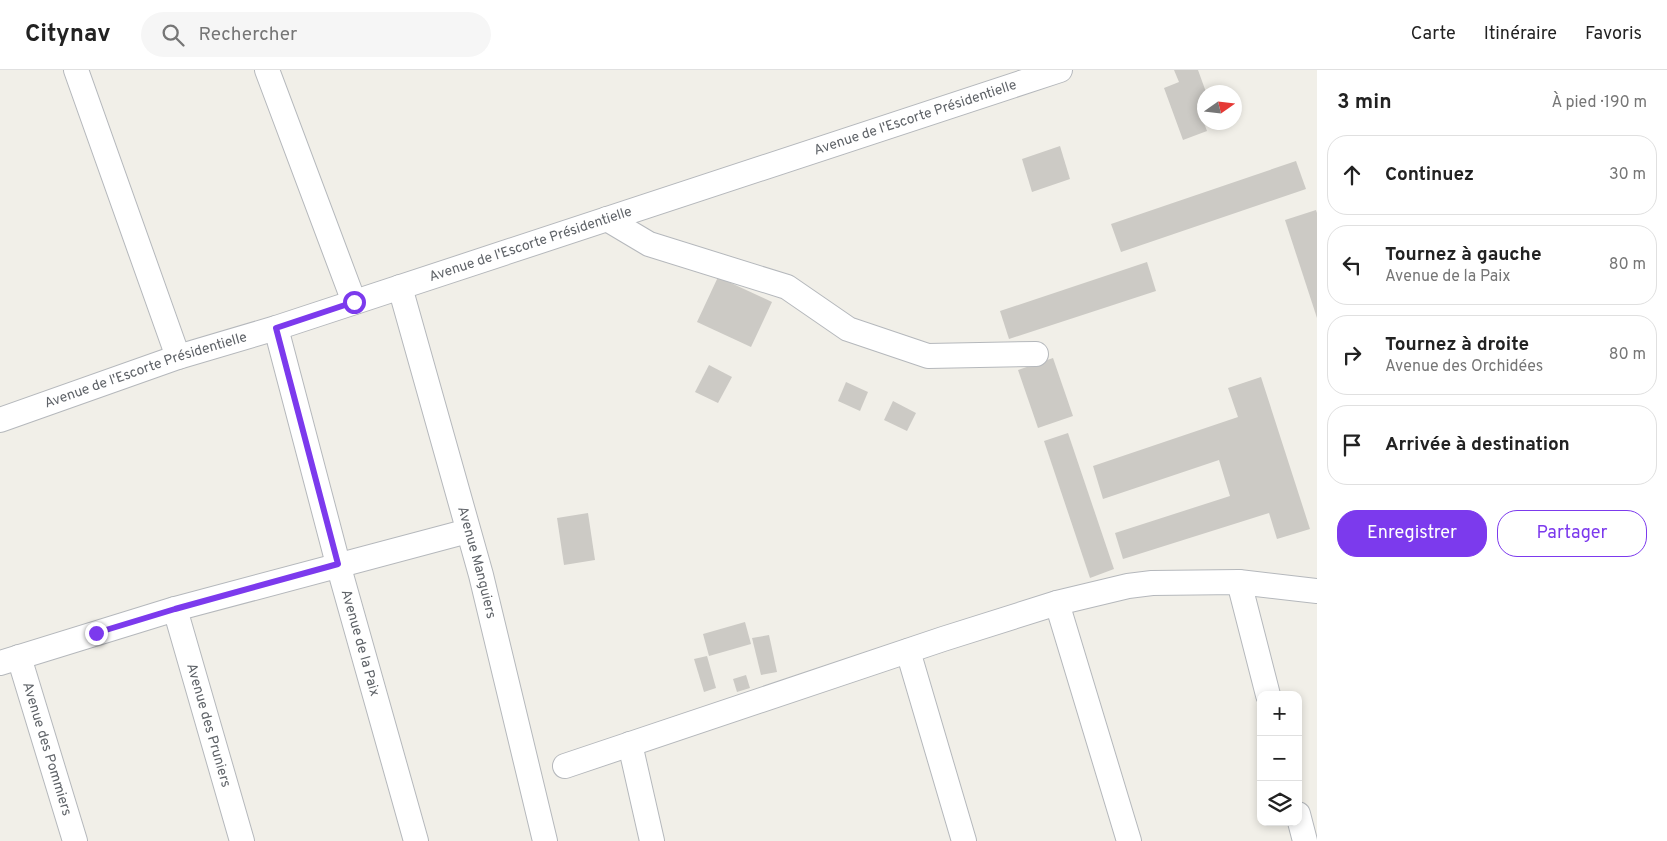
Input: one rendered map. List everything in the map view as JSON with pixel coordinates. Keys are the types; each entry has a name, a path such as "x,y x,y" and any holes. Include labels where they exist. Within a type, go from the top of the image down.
{"street":[{"path":"76,70 178,357"},
{"path":"267,70 354,302"},
{"name":"Avenue de l'Escorte Présidentielle","path":"0,420 178,357 276,328 1060,70"},
{"path":"607,219 649,244 787,287 848,329 928,356 1036,354"},
{"name":"Avenue Manguiers","path":"400,287 481,575 546,841"},
{"name":"Avenue de la Paix","path":"276,328 338,564 416,841"},
{"path":"9,660 175,609 468,530"},
{"path":"565,766 908,651 1057,604 1128,586 1152,583 1239,582 1317,591"},
{"path":"1239,582 1267,691"},
{"path":"1057,604 1129,841"},
{"name":"Avenue des Pruniers","path":"175,609 242,841"},
{"path":"908,651 964,841"},
{"name":"Avenue des Pommiers","path":"9,660 75,841"},
{"path":"630,744 652,841"}],"building":[{"path":"1174,70 1198,70 1203,85 1197,85 1197,130 1207,131 1183,140 1164,88 1179,82"},
{"path":"1060,146 1070,179 1032,192 1022,159"},
{"path":"1296,161 1306,189 1121,252 1111,224"},
{"path":"1316,210 1317,213 1317,318 1285,220"},
{"path":"1147,262 1156,291 1009,339 1000,311"},
{"path":"718,277 772,302 751,347 697,322"},
{"path":"1053,358 1073,416 1038,428 1018,370"},
{"path":"709,365 732,377 718,403 695,392"},
{"path":"1261,377 1310,529 1277,539 1269,513 1123,559 1115,533 1230,496 1219,460 1103,499 1093,466 1238,417 1228,388"},
{"path":"846,382 868,392 860,411 838,401"},
{"path":"893,401 916,413 907,431 884,420"},
{"path":"1068,433 1114,569 1090,578 1044,441"},
{"path":"588,513 595,560 564,565 557,518"},
{"path":"745,622 751,644 709,656 703,634"},
{"path":"769,635 777,672 761,675 752,638"},
{"path":"707,656 716,688 704,692 694,659"},
{"path":"746,675 750,688 737,692 733,679"}],"route":[{"path":"96,633 338,564 276,328 354,302"}]}
